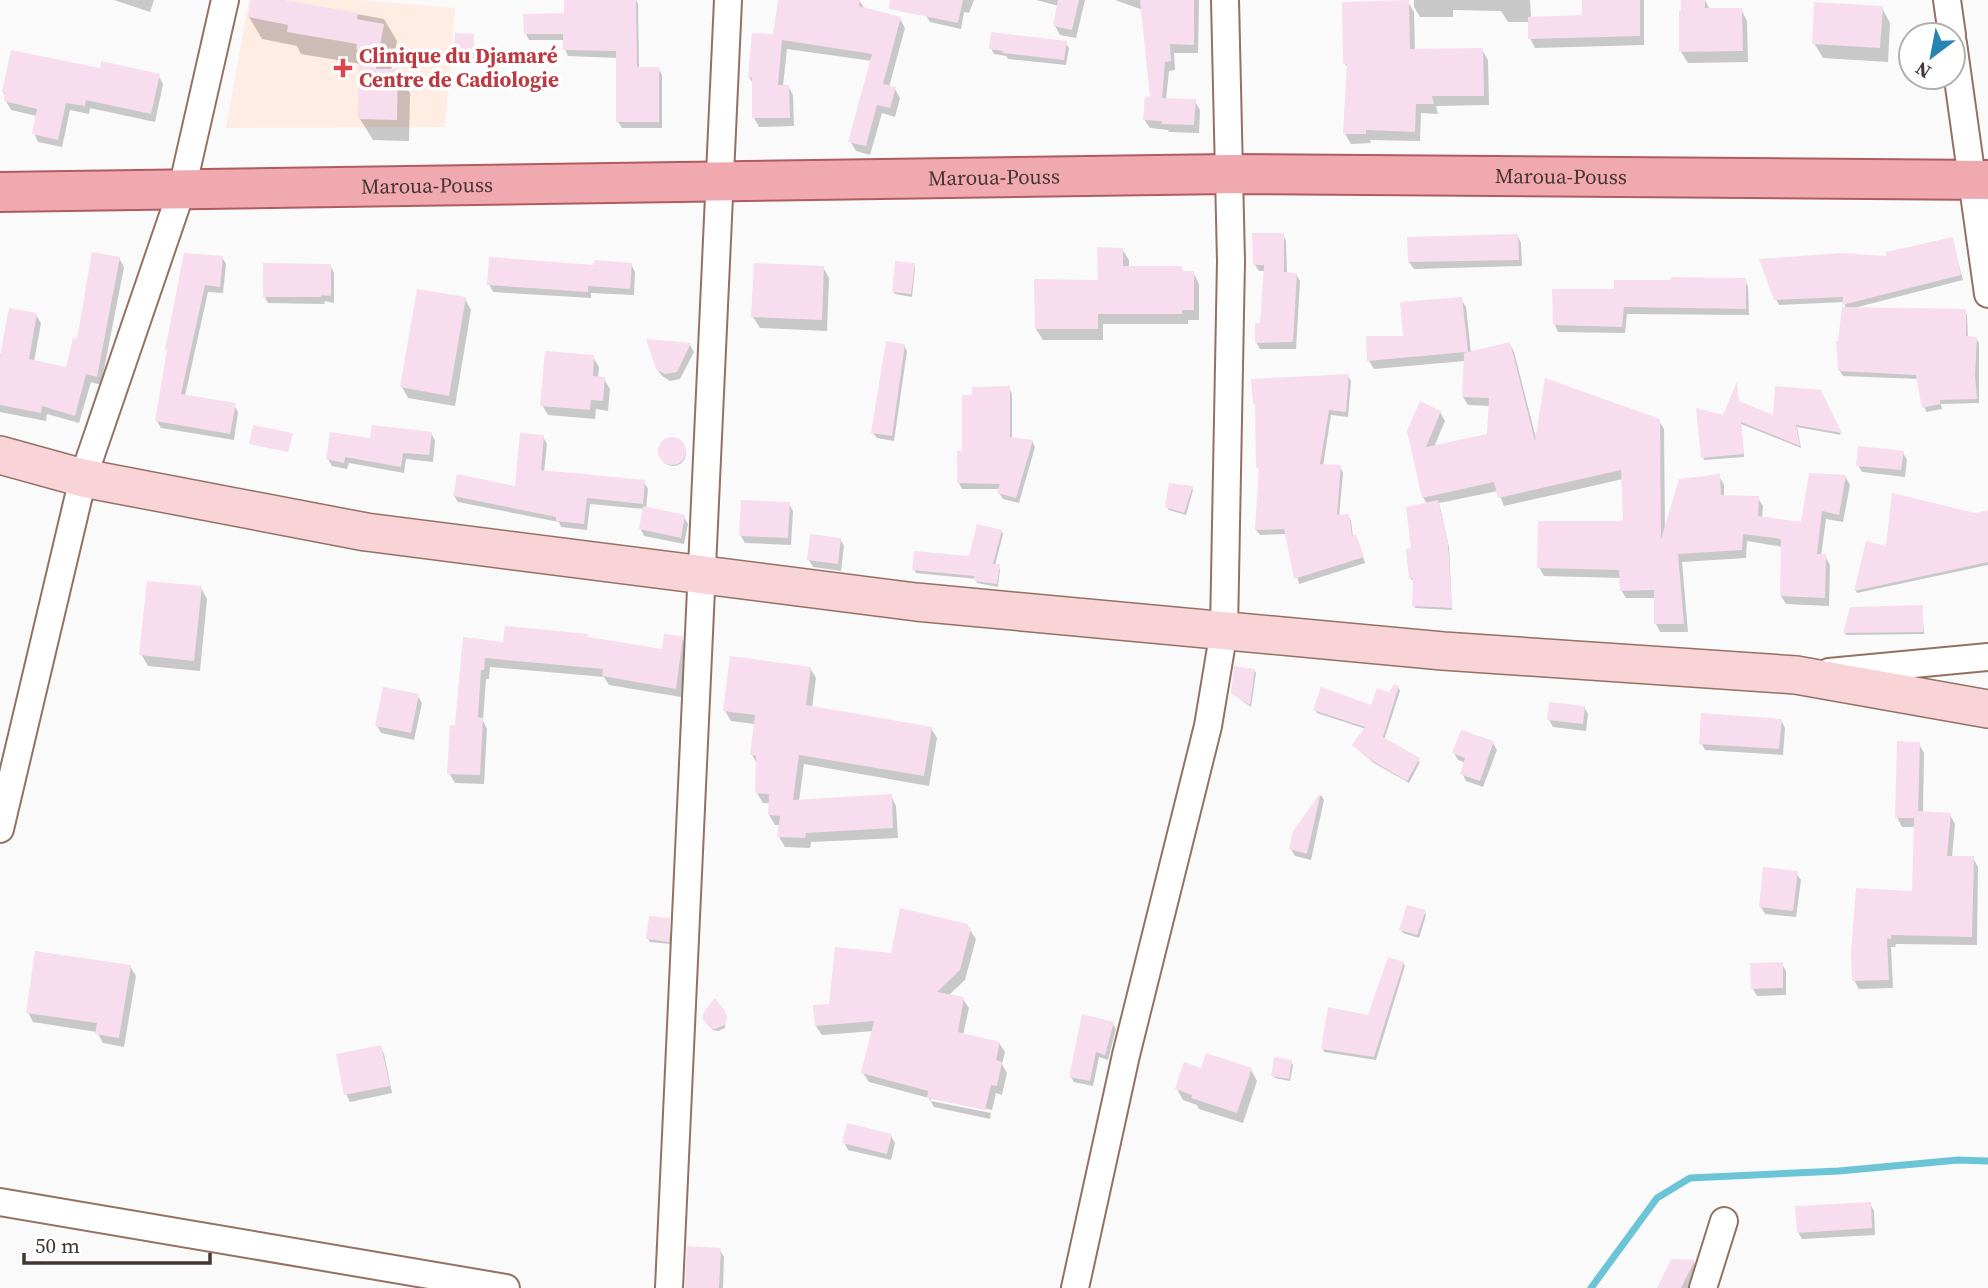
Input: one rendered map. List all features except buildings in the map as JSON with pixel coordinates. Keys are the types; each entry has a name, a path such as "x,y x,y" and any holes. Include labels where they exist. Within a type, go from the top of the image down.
{"main road":[{"name":"Maroua-Pouss","path":"0,192 1228,174 1980,180"},
{"path":"0,455 83,478 366,532 916,602 1443,651 1796,675 1988,709"}],"street":[{"path":"0,830 83,478 182,189 225,0"},
{"path":"669,1288 728,0"},
{"path":"1075,1288 1126,1055 1208,726 1224,630 1231,261 1225,0"},
{"path":"1947,0 1950,21"},
{"path":"1962,91 1980,180 1988,293"},
{"path":"1796,675 1988,657"},
{"path":"0,1202 506,1288"},
{"path":"1703,1288 1724,1221"}],"shaded area":[{"name":"Clinique du Djamaré Centre de Cadiologie","path":"249,0 360,0 455,8 445,127 226,128"}],"waterway":[{"path":"1591,1288 1657,1198 1690,1178 1839,1171 1958,1160 1988,1161"}],"place":[{"name":"Clinique du Djamaré Centre de Cadiologie","path":"343,68"}]}
